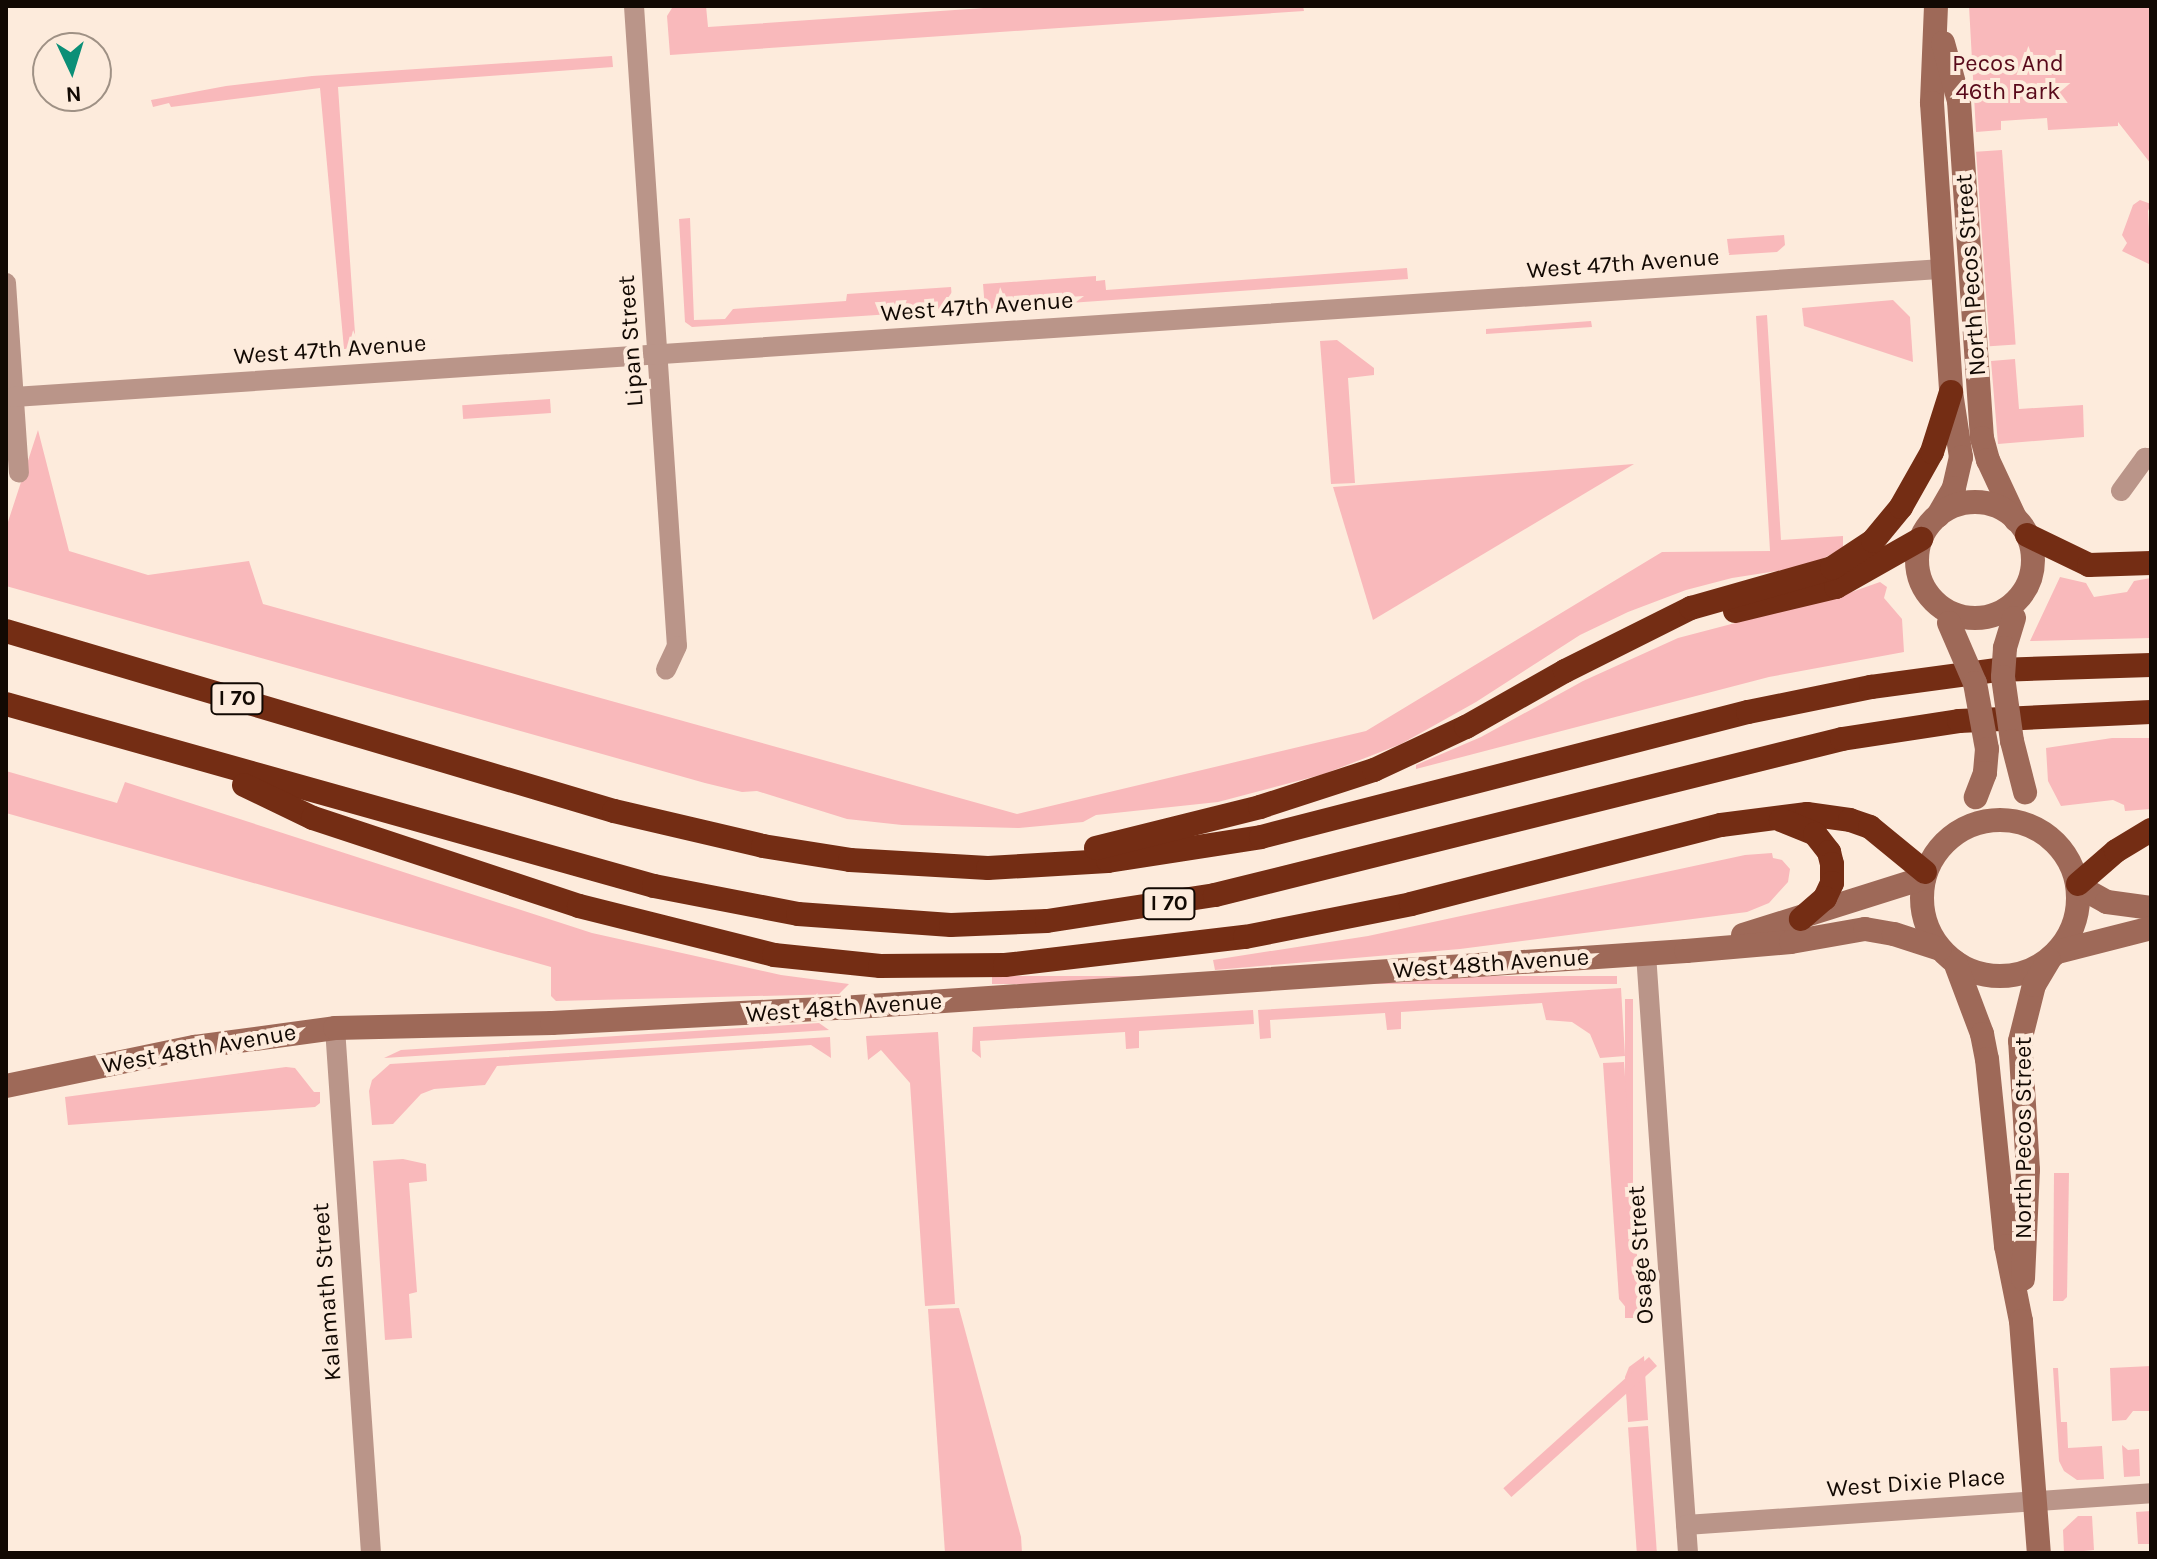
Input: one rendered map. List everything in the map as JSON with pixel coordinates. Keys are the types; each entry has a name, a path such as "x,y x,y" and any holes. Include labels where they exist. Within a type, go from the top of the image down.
{"highway":[{"path":"988,868 1204,823 1374,770 1466,727 1638,633 1691,608 1832,568 1854,556 1888,525 1915,486 1932,452 1951,392"},
{"path":"2022,527 2089,565 2151,563"},
{"path":"1638,633 1836,587 1921,539"},
{"name":"I 70","path":"6,631 614,811 763,846 850,860 988,868 1108,861 1261,837 1748,712 1871,687 1997,670 2151,665"},
{"name":"I 70","path":"6,704 188,758 692,895 848,920 951,925 1062,919 1215,895 1768,756 1867,735 2012,717 2151,712"},
{"path":"188,758 313,818 579,906 774,955 906,967 1005,965 1105,956 1286,930 1411,904 1721,825 1807,814 1860,822 1880,833 1924,875"},
{"path":"1775,818 1815,834 1829,852 1832,883 1825,898 1801,919"},
{"path":"2078,885 2116,851 2151,830"}],"main road":[{"name":"North Pecos Street","path":"1937,16 1932,103 1951,392 1960,467 1954,488 1938,516"},
{"name":"North Pecos Street","path":"1937,16 1959,101 1982,438 1997,482 2022,527"},
{"path":"1943,269 1973,311"},
{"path":"1956,832 1976,797 1985,773 1987,749 1975,683 1949,623 1919,574 1917,557 1921,539 1938,516 1952,507 1977,503 2002,509 2022,527 2033,563 2005,648 2003,677 2015,757 2025,792 2044,832 2069,860 2078,885 2074,926 2053,956"},
{"path":"1931,597 1950,612 1977,617 2004,610 2025,590"},
{"path":"2044,832 2023,823 2000,819 1977,823 1956,832 1943,843 1924,875 1923,915 1947,956 1972,972 2012,976 2053,956 2151,928"},
{"name":"West 48th Avenue","path":"1686,951 1801,919 1924,875"},
{"path":"2078,885 2107,902 2151,908"},
{"name":"West 48th Avenue","path":"6,1086 195,1047 335,1028 552,1023 782,1012 1686,951 1803,941 1865,929 1894,934 1947,956"},
{"name":"North Pecos Street","path":"1947,956 1982,1034 1987,1059 2006,1246 2021,1321 2039,1553"},
{"name":"North Pecos Street","path":"2021,1321 2028,1170 2020,1041 2034,985 2053,956"}],"street":[{"name":"Lipan Street","path":"634,6 677,646 666,670"},
{"name":"West 47th Avenue","path":"14,397 1943,269"},
{"path":"6,283 19,473"},
{"path":"2121,491 2145,458 2151,458"},
{"name":"Osage Street","path":"1646,954 1688,1553"},
{"name":"Kalamath Street","path":"335,1028 371,1553"},
{"name":"West Dixie Place","path":"1686,1525 2151,1493"}],"green space":[{"path":"706,6 708,27 1013,6 1303,6 1304,11 670,55 667,16 672,8"},
{"name":"Pecos And 46th Park","path":"1969,6 2151,6 2151,164 2118,122 2118,126 2048,130 2047,118 2001,121 2001,130 1976,132"},
{"path":"612,56 613,67 338,87 356,348 344,349 320,88 171,107 169,103 153,107 151,100 226,86 312,76"},
{"path":"2002,150 2016,345 1990,346 1976,152"},
{"path":"2140,200 2151,204 2148,211 2151,265 2122,251 2127,243 2122,235 2133,205"},
{"path":"690,218 694,320 725,319 733,309 846,301 847,294 951,287 953,310 692,327 685,322 679,219"},
{"path":"1784,235 1785,245 1777,252 1729,255 1727,239"},
{"path":"1407,268 1408,279 985,309 983,284 1096,276 1096,281 1105,280 1106,290"},
{"path":"1893,300 1910,317 1913,362 1804,326 1802,308"},
{"path":"1767,315 1781,540 1843,536 1843,548 1809,566 1732,578 1686,590 1628,612 1580,635 1476,702 1401,744 1324,774 1218,802 1096,815 1083,822 1019,828 902,825 847,819 757,791 742,792 705,783 6,586 6,528 38,430 69,551 148,575 249,561 263,604 1017,814 1366,731 1662,552 1770,551 1756,316"},
{"path":"1591,321 1592,327 1486,334 1486,329"},
{"path":"1337,340 1374,368 1374,375 1348,378 1355,483 1331,484 1320,341"},
{"path":"2015,359 2019,409 2083,405 2084,437 1998,444 1991,361"},
{"path":"550,399 551,413 463,419 462,405"},
{"path":"1634,464 1373,620 1333,487"},
{"path":"2060,577 2086,583 2094,597 2127,592 2134,581 2151,578 2151,638 2030,641"},
{"path":"1880,582 1887,587 1884,598 1902,619 1904,652 1769,677 1416,769 1416,765 1481,737 1583,681 1678,638 1846,594"},
{"path":"2112,738 2151,738 2151,809 2125,811 2124,805 2113,800 2061,806 2048,781 2046,748"},
{"path":"6,771 117,803 125,782 592,933 781,975 849,984 839,994 556,1001 551,996 551,967 6,813"},
{"path":"1772,853 1773,858 1782,860 1790,869 1788,882 1769,903 1747,912 1460,949 1215,970 1213,960 1368,936 1745,855"},
{"path":"992,976 1617,976 1617,984 992,984"},
{"path":"1621,988 1625,1056 1600,1058 1590,1034 1572,1022 1546,1020 1542,1003 1401,1012 1401,1029 1387,1030 1385,1013 1270,1020 1271,1038 1260,1039 1258,1010"},
{"path":"1625,999 1633,999 1633,1318 1625,1318"},
{"path":"1253,1010 1254,1024 1139,1031 1139,1048 1126,1049 1125,1032 980,1041 981,1058 972,1051 973,1027"},
{"path":"819,1023 829,1030 384,1058 401,1050"},
{"path":"938,1032 955,1304 925,1306 910,1083 881,1050 868,1060 866,1036"},
{"path":"830,1037 831,1058 811,1045 497,1066 485,1085 434,1089 421,1094 393,1124 372,1125 369,1091 372,1080 390,1064"},
{"path":"1624,1062 1641,1315 1632,1315 1619,1299 1603,1063"},
{"path":"295,1068 314,1092 320,1092 320,1103 315,1107 68,1125 65,1097"},
{"path":"403,1159 426,1164 427,1181 409,1183 417,1292 409,1294 412,1338 385,1340 373,1161"},
{"path":"2054,1173 2069,1173 2067,1297 2063,1301 2053,1301"},
{"path":"959,1308 1021,1537 1022,1553 945,1553 928,1309"},
{"path":"1644,1356 1648,1420 1628,1422 1625,1377 1629,1367"},
{"path":"1649,1357 1657,1366 1511,1497 1503,1488"},
{"path":"2151,1366 2151,1411 2133,1411 2126,1420 2112,1421 2110,1368"},
{"path":"2053,1368 2058,1368 2061,1422 2067,1422 2068,1448 2102,1446 2104,1479 2077,1480 2064,1471 2059,1461"},
{"path":"1648,1426 1657,1553 1637,1553 1628,1427"},
{"path":"2122,1445 2128,1450 2139,1449 2140,1476 2124,1477"},
{"path":"2151,1511 2151,1544 2138,1544 2136,1512"},
{"path":"2078,1516 2092,1516 2094,1550 2064,1553 2063,1530"}]}
